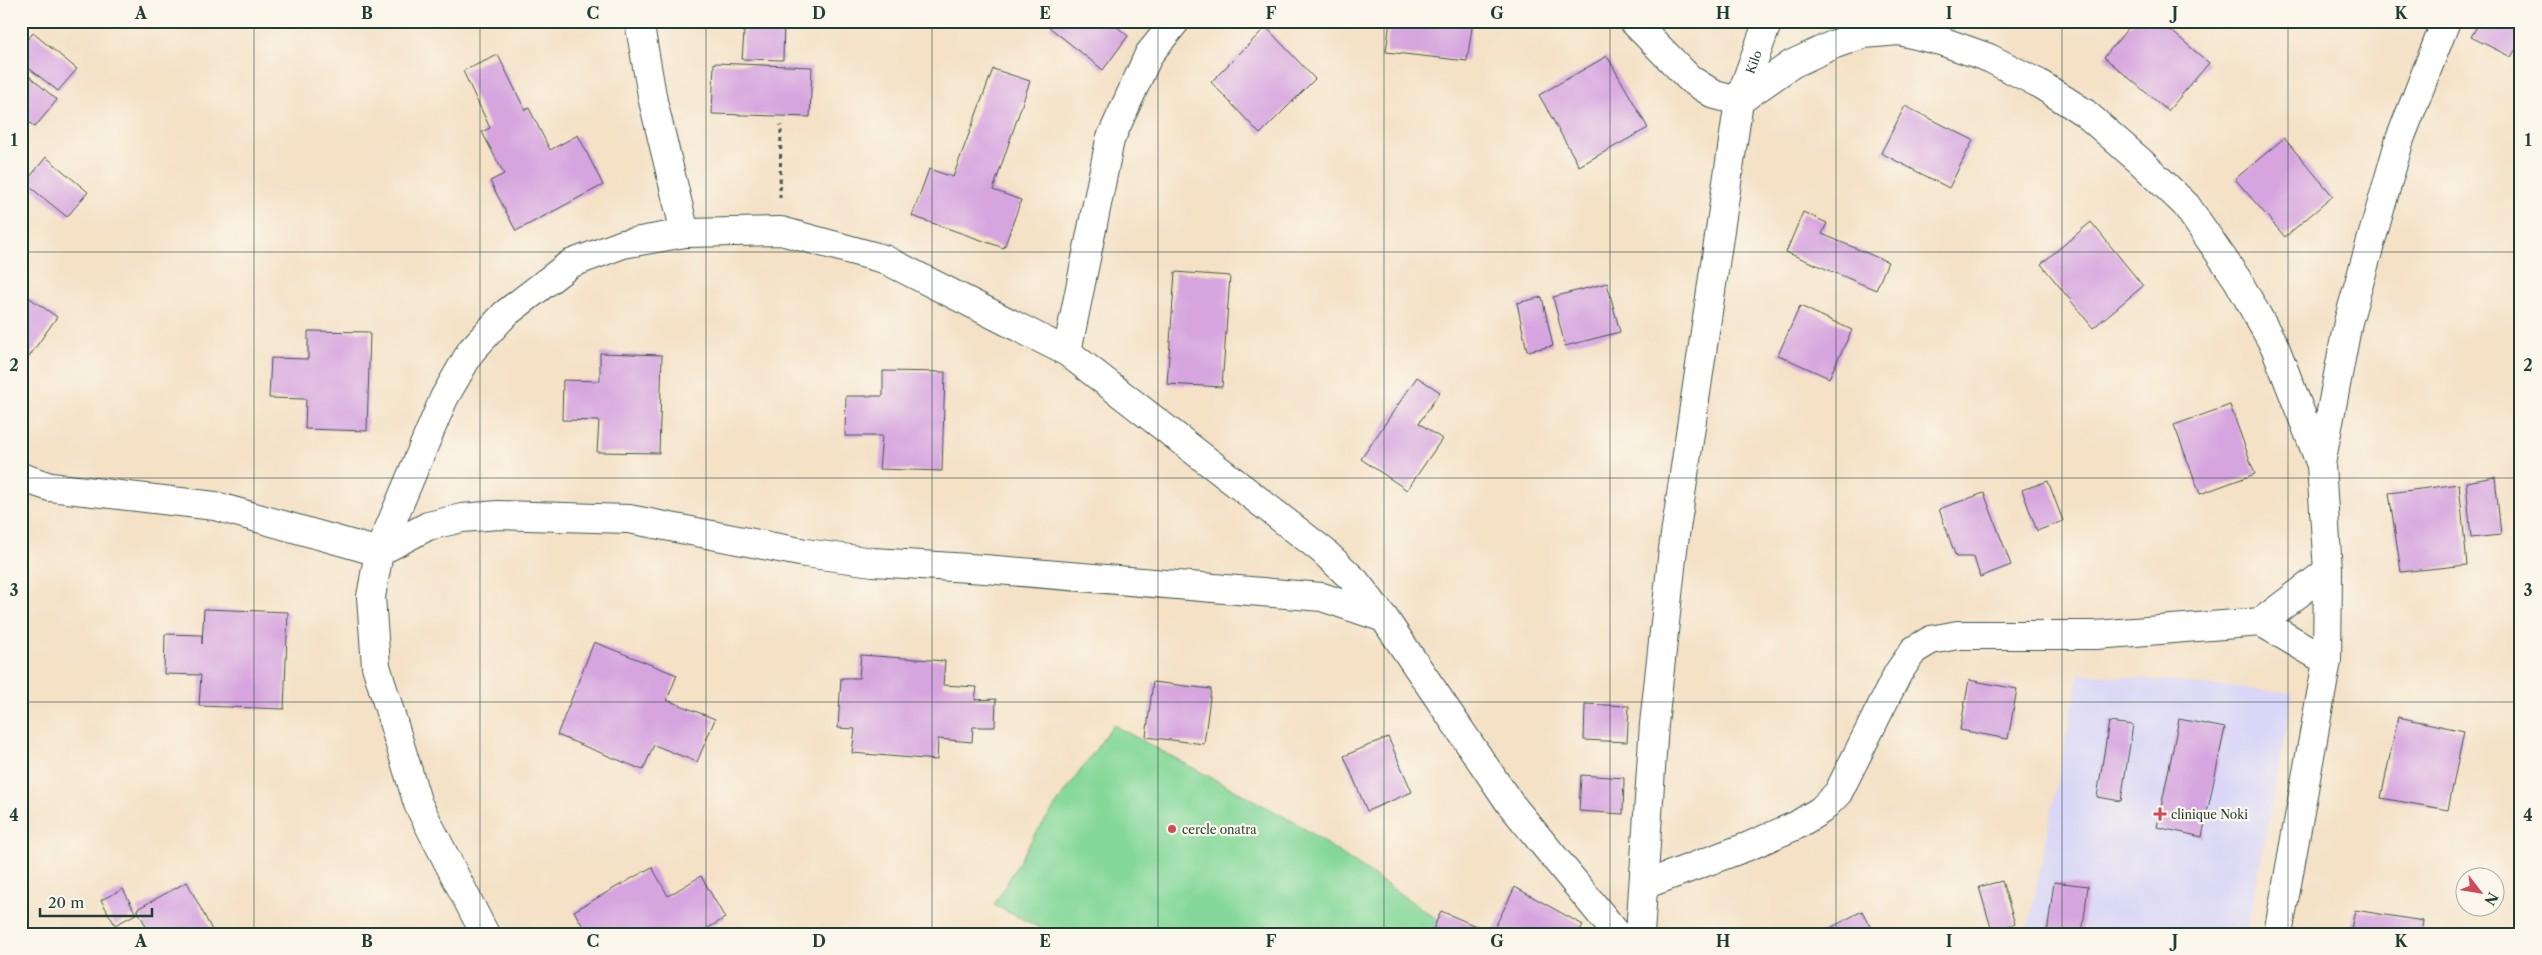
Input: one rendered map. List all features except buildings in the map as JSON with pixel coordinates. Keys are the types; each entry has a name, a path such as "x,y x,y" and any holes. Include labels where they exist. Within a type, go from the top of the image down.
{"street":[{"path":"639,21 653,101 685,232"},
{"path":"1067,352 1110,140 1149,54 1176,21"},
{"path":"1634,21 1690,80 1715,95 1739,101 1792,64 1834,44 1864,34 1899,31 1944,42 1989,58 2038,83 2085,113 2140,161 2186,205 2237,279 2275,346 2321,466"},
{"name":"Kilo","path":"1640,934 1654,724 1672,549 1739,101 1768,21"},
{"path":"2278,934 2327,661 2328,571 2321,466 2348,322 2400,139 2446,21"},
{"path":"485,934 418,804 376,666 371,597 379,552 444,398 471,352 505,314 570,264 623,244 685,232 781,231 884,259 1067,352 1322,550 1356,582 1384,618 1509,802 1617,934"},
{"path":"21,477 50,487 215,506 379,552 428,526 462,518 498,515 629,519 805,554 873,562 985,569 1322,597 1384,618"},
{"path":"1644,885 1749,846 1797,825 1821,810 1838,793 1898,673 1914,650 1931,640 1958,635 2096,635 2261,622 2328,571"},
{"path":"2261,622 2327,661"}],"path":[{"path":"781,125 779,159 781,231"}],"shaded area":[{"name":"clinique Noki","path":"2079,673 2293,693 2247,934 2027,934"}],"green space":[{"name":"cercle onatra","path":"1113,725 1296,823 1459,934 1052,934 994,905 1034,836"}],"place":[{"name":"clinique Noki","path":"2160,814"},
{"name":"cercle onatra","path":"1172,829"}]}
